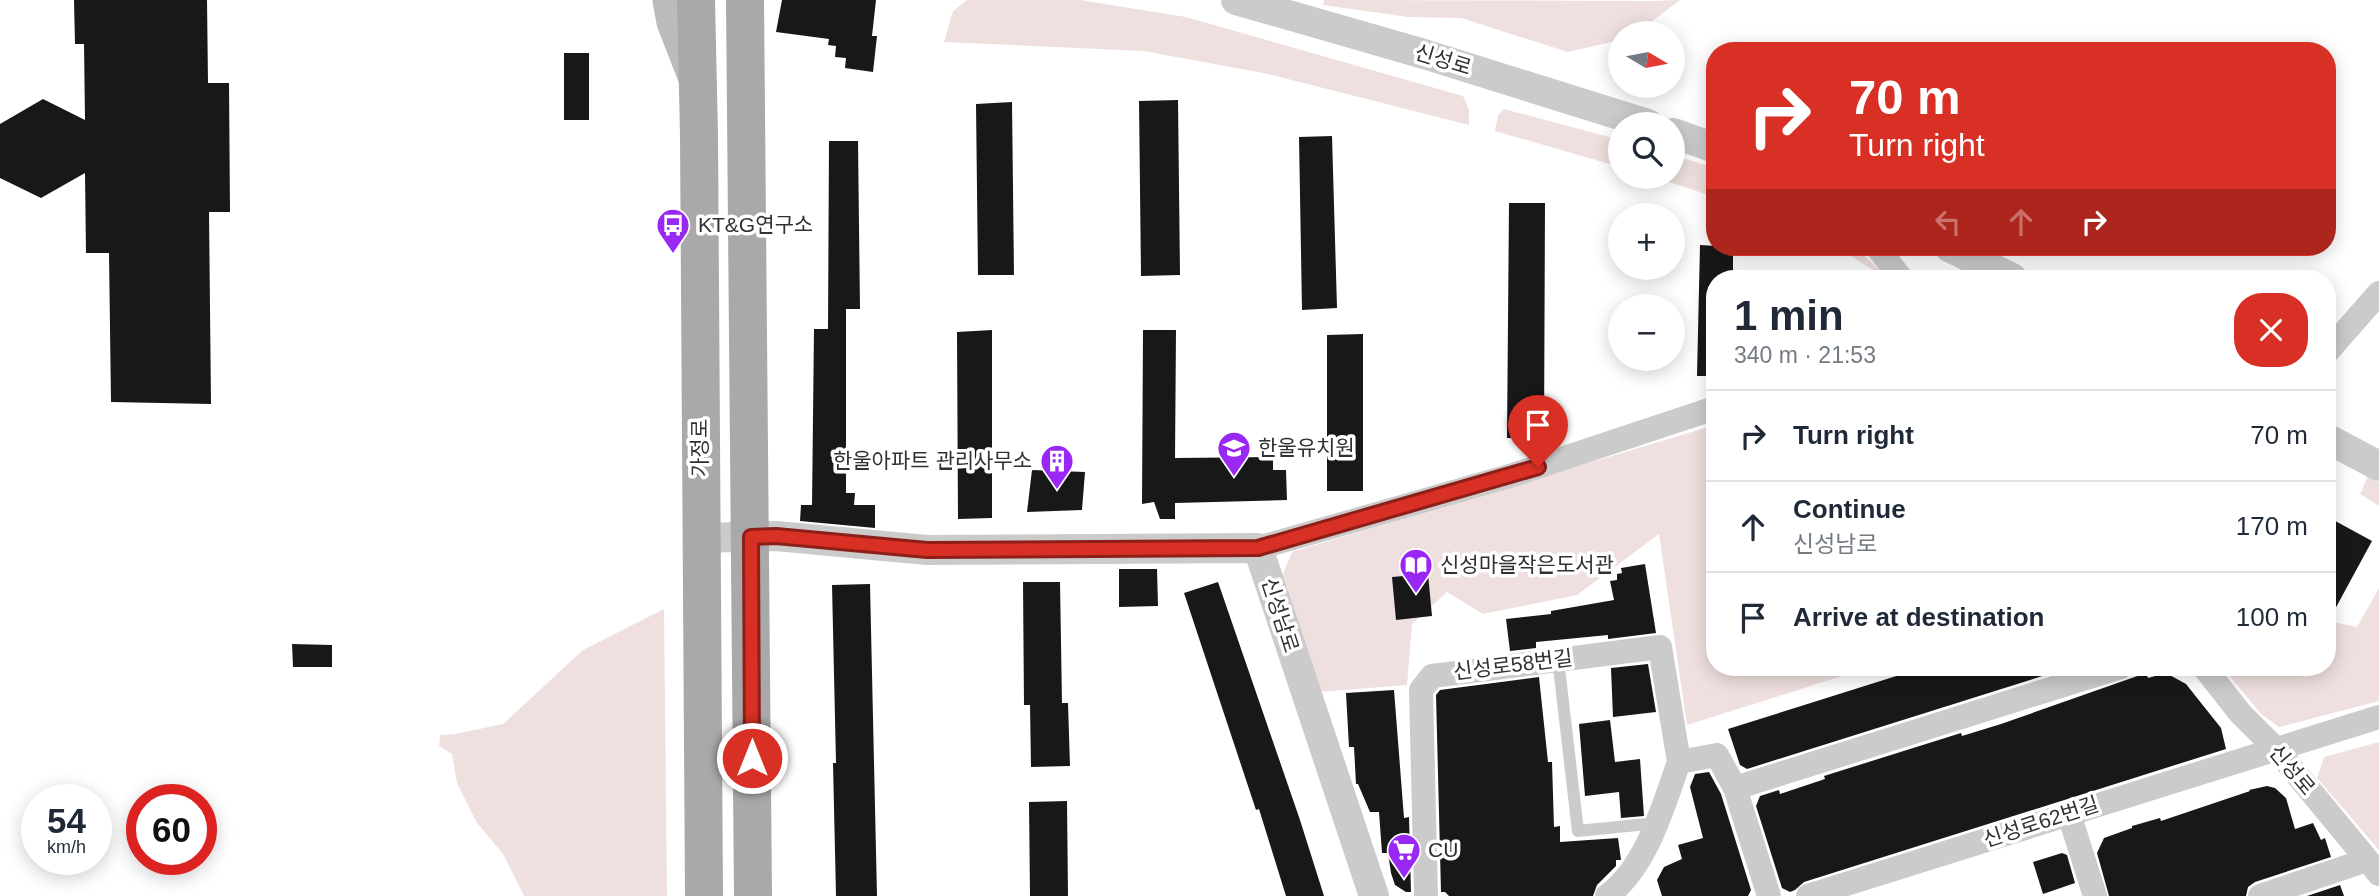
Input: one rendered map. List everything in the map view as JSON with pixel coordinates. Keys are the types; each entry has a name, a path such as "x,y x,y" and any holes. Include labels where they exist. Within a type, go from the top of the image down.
{"main road":[{"path":"670,0 674,22 698,86"},
{"name":"가정로","path":"696,0 704,896"},
{"path":"745,0 753,896"}],"street":[{"name":"신성로","path":"1236,0 1424,54 1610,112"},
{"path":"1685,137 1706,145"},
{"path":"1884,256 1895,270"},
{"path":"1967,256 1996,270"},
{"path":"2336,342 2379,293"},
{"name":"신성남로","path":"1374,896 1258,548 1513,475 1706,411"},
{"path":"2336,443 2379,466"},
{"path":"700,538 776,536 927,550 1258,548"},
{"name":"신성로58번길","path":"1426,896 1421,690 1432,676 1660,647 1679,762 1657,823 1639,860 1607,896"},
{"path":"1735,789 2093,676"},
{"name":"신성로","path":"2211,676 2240,713 2275,748 2373,867"},
{"name":"신성로62번길","path":"1808,896 2379,716"},
{"path":"1679,762 1717,755 1735,789 1769,896"},
{"path":"2069,814 2095,896"},
{"path":"2260,896 2373,867"}],"lane":[{"path":"1558,659 1578,831 1657,823"}],"shaded area":[{"path":"967,0 1080,0 1186,17 1463,96 1469,110 1469,125 1268,74 1144,51 944,42 953,11"},
{"path":"1324,0 1680,0 1653,21 1608,21 1608,43 1568,52 1461,18 1408,17 1323,5"},
{"path":"1504,109 1608,137 1608,164 1495,131 1498,115"},
{"path":"1685,159 1706,165 1706,194 1685,187"},
{"path":"1851,256 1865,256 1879,270 1873,270"},
{"path":"1706,428 1706,676 1842,676 1687,725 1659,534 1577,595 1483,614 1447,592 1412,624 1407,685 1319,692 1283,574 1292,552"},
{"path":"2368,476 2379,482 2379,506 2360,494"},
{"path":"2379,588 2379,701 2279,727 2261,714 2229,676 2336,676 2336,623 2357,627"},
{"path":"664,609 667,896 524,896 503,854 477,823 457,783 452,754 439,746 440,735 503,724 583,650"},
{"path":"2379,742 2379,850 2317,778 2324,757"}],"building":[{"path":"74,0 207,0 208,83 229,83 230,212 209,212 211,404 111,402 109,253 86,253 85,173 41,198 0,178 0,124 43,99 85,120 84,44 75,44"},
{"path":"782,0 876,0 872,36 877,36 873,72 845,68 846,58 835,57 836,46 828,45 829,39 776,32"},
{"path":"564,53 589,53 589,120 564,120"},
{"path":"1178,100 1180,275 1141,276 1139,101"},
{"path":"1012,102 1014,275 978,275 976,104"},
{"path":"1332,136 1337,308 1302,310 1299,137"},
{"path":"829,141 858,141 860,309 846,309 846,493 855,493 854,505 875,505 875,528 800,521 801,505 812,505 814,329 828,329"},
{"path":"1509,203 1545,203 1544,438 1507,438"},
{"path":"1700,245 1706,245 1706,256 1733,256 1733,270 1706,270 1706,376 1697,376"},
{"path":"992,330 992,518 958,519 957,332"},
{"path":"1143,330 1176,330 1175,458 1273,457 1273,470 1286,470 1287,500 1175,503 1175,519 1160,519 1154,502 1142,504"},
{"path":"1363,334 1363,491 1327,491 1327,335"},
{"name":"한울아파트 관리사무소","path":"1032,470 1085,472 1082,510 1027,512"},
{"path":"2336,521 2372,541 2336,607"},
{"path":"1645,564 1656,633 1608,639 1608,635 1536,642 1536,648 1510,651 1506,619 1551,614 1551,611 1614,600 1610,581 1617,580 1617,574 1622,573 1621,568"},
{"path":"1119,569 1157,569 1158,606 1119,607"},
{"name":"신성마을작은도서관","path":"1428,574 1432,616 1396,620 1392,577"},
{"path":"1023,582 1060,582 1062,703 1068,703 1070,766 1031,767 1030,705 1024,705"},
{"path":"1218,582 1324,896 1286,896 1259,809 1256,810 1184,593"},
{"path":"870,584 877,896 836,896 832,585"},
{"path":"292,644 332,645 332,667 293,667"},
{"path":"1648,664 1656,712 1613,717 1611,668"},
{"path":"1896,676 2043,676 1747,769 1740,765 1728,729"},
{"path":"2137,676 2171,676 2186,684 2221,728 2226,749 1804,882 1790,892 1782,888 1756,806 1760,796 1779,790 1780,794 1825,779 1824,776 1961,733 1962,736"},
{"path":"1539,677 1548,762 1552,762 1554,827 1560,826 1560,842 1618,838 1621,860 1616,860 1616,866 1597,885 1593,896 1449,896 1441,892 1436,695 1440,690"},
{"path":"1394,690 1404,818 1409,817 1411,892 1395,885 1388,853 1382,853 1379,812 1370,812 1356,784 1354,747 1349,747 1346,693"},
{"path":"1610,720 1615,762 1640,759 1644,816 1621,818 1619,792 1585,796 1579,724"},
{"path":"1709,772 1721,794 1751,890 1748,896 1662,896 1657,880 1664,867 1682,859 1678,845 1703,838 1690,787 1695,774"},
{"path":"2267,786 2275,788 2286,798 2295,829 2313,823 2321,840 2325,838 2331,857 2255,882 2248,887 2246,896 2109,896 2097,853 2104,838 2132,826 2160,818 2161,821"},
{"path":"1067,801 1068,896 1030,896 1029,802"},
{"path":"2062,853 2067,855 2075,883 2043,894 2033,862"},
{"path":"2340,885 2344,896 2307,896"}],"place":[{"name":"KT&G연구소","path":"673,255"},
{"name":"한울유치원","path":"1234,478"},
{"name":"한울아파트 관리사무소","path":"1057,491"},
{"name":"신성마을작은도서관","path":"1416,595"},
{"name":"CU","path":"1404,880"}],"route":[{"path":"752,758 751,537 776,536 927,550 1258,548 1538,467"}]}
